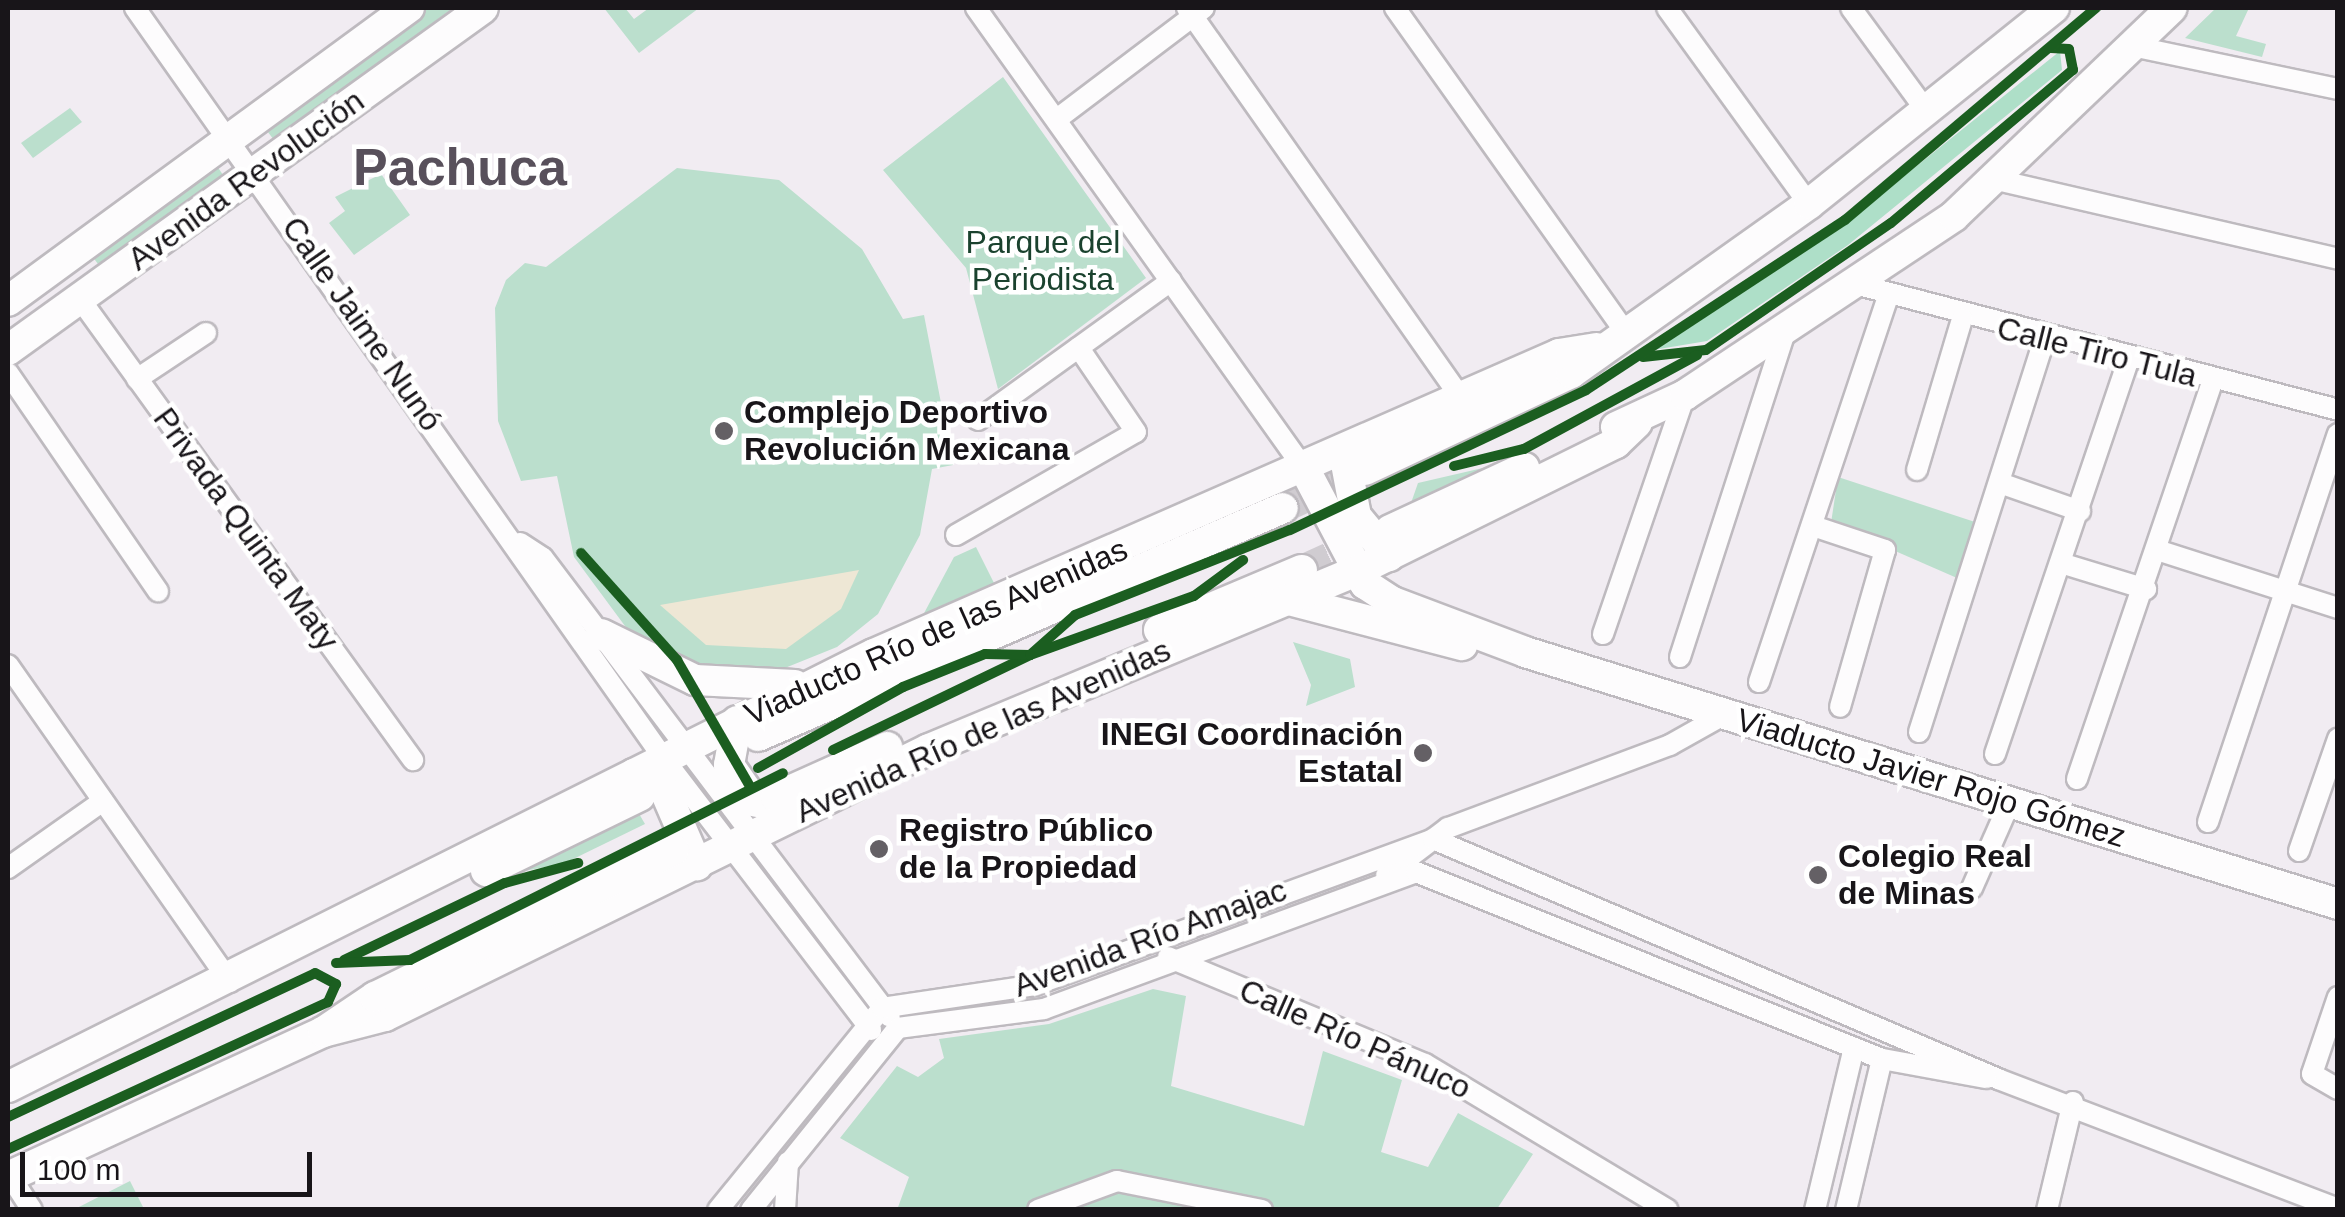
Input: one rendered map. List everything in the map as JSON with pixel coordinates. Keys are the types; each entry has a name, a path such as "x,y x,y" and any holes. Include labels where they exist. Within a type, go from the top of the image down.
{"main road":[{"name":"Avenida Revolución","path":"8,301 409,8"},
{"name":"Avenida Revolución","path":"8,350 482,8"},
{"name":"Viaducto Río de las Avenidas","path":"747,728 812,683 1022,592 1305,470 1354,461 1571,372 1598,348 1809,204 2054,8"},
{"path":"2145,39 2172,8"},
{"path":"1354,461 1356,516 1390,543 1637,423 1785,332 1874,290 2145,39 2184,8"},
{"name":"Viaducto Río de las Avenidas","path":"1354,461 1462,400 1559,354 1598,348"},
{"path":"1305,470 1356,571"},
{"name":"Viaducto Río de las Avenidas","path":"8,1086 291,953 354,935 637,785 675,754 997,628 1283,508"},
{"name":"Avenida Río de las Avenidas","path":"9,1177 324,1032 385,1016 686,858 740,842 788,804 1356,571 1390,543"},
{"path":"747,728 728,748 738,779 770,812 1018,690 1302,570"},
{"name":"Viaducto Javier Rojo Gómez","path":"1356,571 1380,596 1525,652 2338,904"},
{"path":"997,628 1022,592 1077,595"},
{"name":"Viaducto Javier Rojo Gómez","path":"1288,600 1525,652"},
{"path":"600,634 695,680 752,688 812,683"},
{"path":"1018,690 1079,686 1116,648"},
{"path":"637,785 665,791 686,858"}],"street":[{"name":"Calle Jaime Nunó","path":"134,8 740,842 882,1044"},
{"path":"976,8 1305,470"},
{"path":"1395,8 1624,330"},
{"path":"1667,8 1809,204"},
{"path":"1851,8 1928,112"},
{"path":"1058,119 1195,10 1462,400"},
{"path":"2145,39 2338,89"},
{"path":"1997,180 2338,259"},
{"path":"978,420 1172,281"},
{"path":"1758,682 1813,526 1874,290"},
{"name":"Calle Tiro Tula","path":"1874,290 1962,319 2338,410"},
{"name":"Privada Quinta Maty","path":"80,299 413,760"},
{"path":"1917,470 1962,319"},
{"path":"1680,657 1785,332"},
{"path":"137,379 206,333"},
{"path":"1918,732 2044,338"},
{"path":"956,535 1136,432 1079,348"},
{"path":"1994,754 2064,564 2130,358"},
{"path":"8,373 158,590"},
{"path":"2077,780 2146,589 2213,380"},
{"path":"1603,634 1685,395"},
{"path":"2208,822 2289,592 2338,434"},
{"path":"2000,482 2080,511"},
{"path":"1813,526 1884,550 1840,707"},
{"name":"Calle Jaime Nunó","path":"520,543 544,558 600,634 675,754"},
{"path":"2157,550 2338,608"},
{"path":"2064,564 2146,589"},
{"path":"8,665 230,982"},
{"name":"Avenida Río Amajac","path":"882,1008 1035,985 1433,839 1725,714"},
{"path":"2299,851 2338,739"},
{"path":"8,868 103,801"},
{"path":"1972,888 2010,802"},
{"path":"1433,839 1998,1078 2073,1102 2274,1199 2338,1210"},
{"name":"Avenida Río Amajac","path":"1376,883 1433,839"},
{"name":"Calle Jaime Nunó","path":"740,842 898,1028"},
{"name":"Avenida Río Amajac","path":"898,1028 1029,1014 1170,958 1416,872 1854,1048"},
{"name":"Calle Río Pánuco","path":"1138,946 1425,1064 1668,1210"},
{"path":"2338,997 2312,1074 2338,1089"},
{"path":"718,1210 768,1148 823,1090 866,1023 882,1008"},
{"path":"751,1210 898,1028"},
{"path":"1815,1210 1854,1048 1882,1060 1998,1078"},
{"path":"1846,1210 1882,1060"},
{"path":"2046,1210 2073,1102"},
{"path":"768,1148 789,1164"},
{"path":"785,1210 789,1164"},
{"path":"9,1177 32,1210"},
{"path":"1038,1210 1116,1182 1262,1210"}],"green space":[{"path":"426,8 453,8 274,140 264,127"},
{"path":"604,8 625,8 634,19 649,8 699,8 639,53"},
{"path":"2216,8 2249,8 2236,36 2266,44 2262,57 2185,38"},
{"path":"2060,51 2062,70 1848,245 1707,341 1653,350 1837,230"},
{"name":"Parque del Periodista","path":"1003,77 1146,278 998,389 966,268 883,170"},
{"path":"70,108 82,122 33,158 21,143"},
{"path":"215,163 223,175 98,264 89,252"},
{"name":"Complejo Deportivo Revolución Mexicana","path":"677,168 779,180 862,249 903,319 924,315 953,465 932,469 920,535 878,614 837,647 770,674 702,673 639,645 574,557 557,476 521,481 498,421 495,308 506,280 525,263 546,267"},
{"path":"381,174 410,215 354,255 329,223 345,211 335,197"},
{"path":"1500,464 1412,505 1411,503 1418,483"},
{"path":"1838,477 1975,522 1957,578 1831,523"},
{"path":"976,547 995,585 922,617 954,557"},
{"path":"1293,642 1350,659 1355,687 1306,706 1311,685"},
{"path":"635,807 645,824 565,863 504,875"},
{"path":"1153,989 1186,996 1171,1086 1304,1126 1323,1051 1402,1080 1381,1152 1428,1167 1458,1113 1533,1154 1497,1209 897,1210 909,1177 840,1138 897,1066 918,1077 944,1058 939,1039 1049,1024"},
{"path":"130,1181 144,1209 75,1209"}],"sand":[{"path":"859,570 841,609 786,649 706,645 660,605"}],"tunnel":[{"path":"1283,508 1365,470"},
{"path":"1302,570 1368,540"}],"cycle path":[{"path":"758,768 903,687 985,654 1030,655 1075,615 1290,530 1586,390 1845,220 2096,8"},
{"path":"1643,357 1706,350 1891,223 2073,70 2069,49 2051,48"},
{"path":"1454,466 1524,449 1697,355"},
{"path":"581,553 677,660 751,788"},
{"path":"833,750 1030,655 1194,596 1243,560"},
{"path":"336,963 410,960 783,773"},
{"path":"344,960 505,883 578,863"},
{"path":"8,1117 315,973 336,984 328,1002 8,1149"}],"place":[{"name":"Complejo Deportivo Revolución Mexicana","path":"724,431"},
{"name":"INEGI Coordinación Estatal","path":"1423,753"},
{"name":"Registro Público de la Propiedad","path":"879,849"},
{"name":"Colegio Real de Minas","path":"1818,875"}],"district":[{"name":"Pachuca","path":"460,168"}]}
